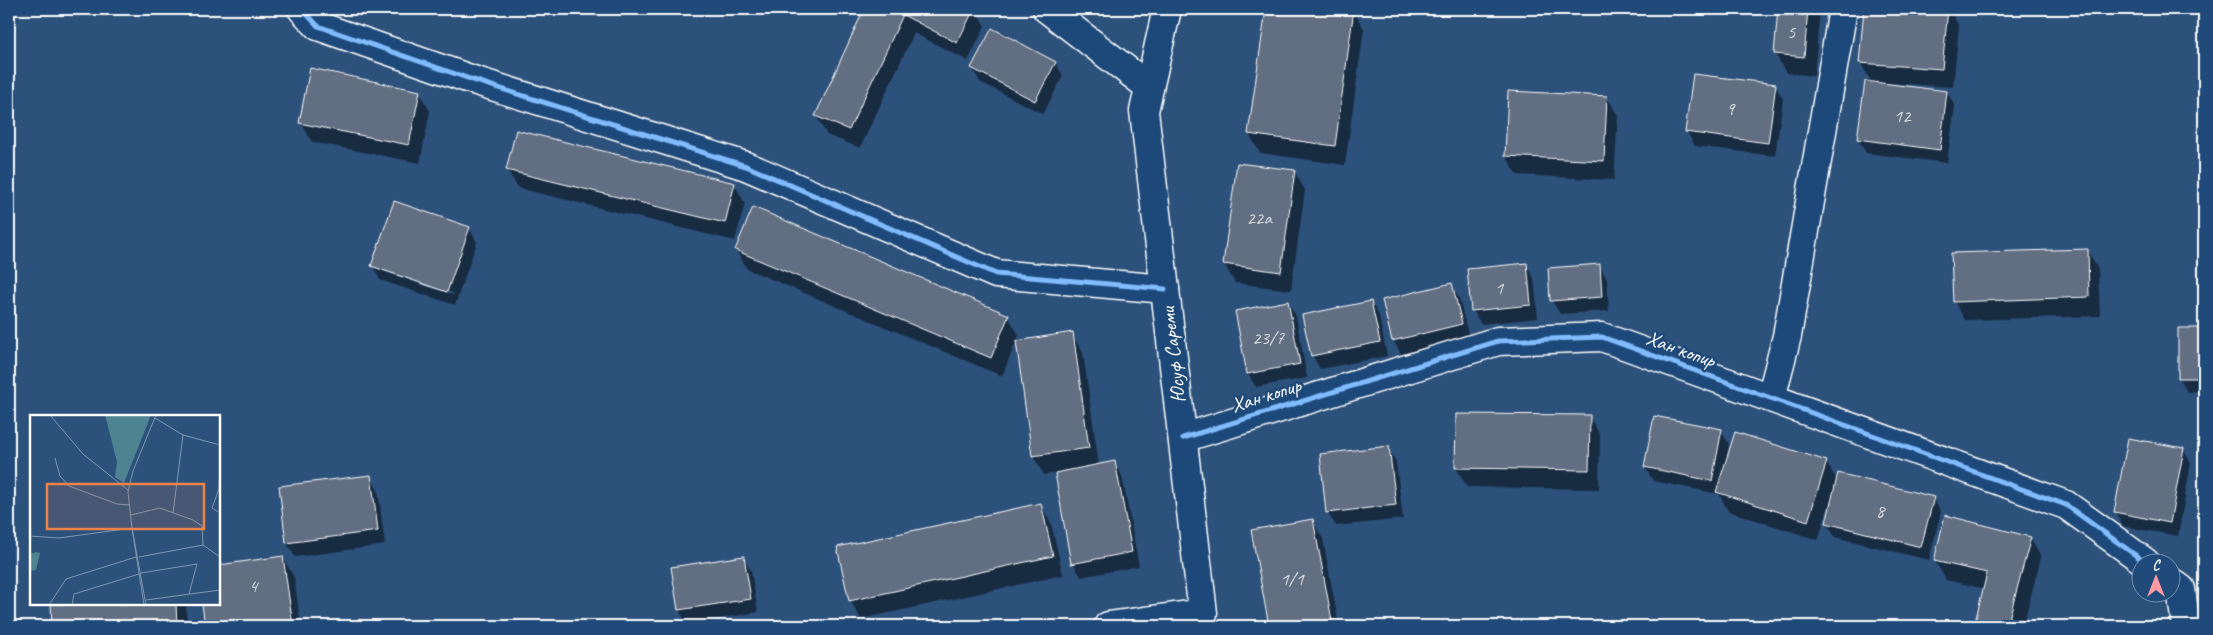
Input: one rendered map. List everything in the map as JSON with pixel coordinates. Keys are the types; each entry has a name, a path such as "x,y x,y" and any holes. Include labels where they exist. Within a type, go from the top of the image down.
{"street":[{"path":"302,9 318,26 470,79 746,166 996,274 1165,289"},
{"path":"1046,9 1149,87"},
{"name":"Юсуф Сареми","path":"1167,9 1144,111 1206,622"},
{"path":"1771,398 1787,336 1843,9"},
{"name":"Хан копир","path":"1183,438 1498,341 1602,337 2066,505 2131,552"},
{"path":"2180,588 2186,626"},
{"path":"1108,626 1206,622"}],"building":[{"path":"864,9 974,9 957,43 903,15 849,130 815,116"},
{"path":"1266,9 1354,9 1335,146 1248,134"},
{"path":"1778,9 1808,9 1804,57 1774,54"},
{"path":"1864,9 1948,9 1942,69 1859,63"},
{"path":"992,28 1056,62 1035,101 971,68"},
{"path":"310,68 420,91 409,145 299,123"},
{"path":"1693,74 1776,84 1768,143 1685,132"},
{"path":"1865,81 1947,91 1940,150 1857,139"},
{"path":"1508,91 1607,96 1604,161 1505,156"},
{"path":"516,130 735,183 725,223 506,170"},
{"path":"1237,163 1295,170 1281,272 1223,264"},
{"path":"394,201 470,227 447,292 371,266"},
{"path":"753,207 1009,315 991,358 735,250"},
{"path":"2088,249 2089,297 1953,302 1951,253"},
{"path":"1527,263 1531,305 1471,311 1467,269"},
{"path":"1600,264 1602,297 1550,301 1548,268"},
{"path":"1452,283 1462,324 1392,341 1382,300"},
{"path":"1288,301 1300,364 1247,374 1235,311"},
{"path":"1371,301 1380,342 1311,356 1302,315"},
{"path":"2178,328 2204,328 2204,378 2178,378"},
{"path":"1073,332 1089,448 1032,456 1016,341"},
{"path":"1456,414 1590,415 1589,470 1455,468"},
{"path":"1654,416 1722,429 1712,481 1644,467"},
{"path":"1735,432 1827,461 1808,521 1716,492"},
{"path":"2128,438 2184,448 2170,523 2114,512"},
{"path":"1389,446 1396,505 1326,513 1320,454"},
{"path":"1115,461 1132,552 1071,564 1055,473"},
{"path":"1838,473 1934,497 1921,547 1826,523"},
{"path":"371,475 378,531 286,543 279,486"},
{"path":"1041,503 1053,556 849,601 837,547"},
{"path":"1945,515 2031,537 2007,626 1974,626 1987,573 1934,561"},
{"path":"1313,519 1333,626 1269,626 1251,530"},
{"path":"283,556 293,626 205,626 202,605 220,605 220,565"},
{"path":"744,556 751,599 678,610 671,567"},
{"path":"51,605 176,605 177,626 52,626"}],"cycle path":[{"path":"302,9 318,26 470,79 746,166 996,274 1165,289"},
{"path":"1183,438 1498,341 1602,337 2066,505 2131,552"}]}
